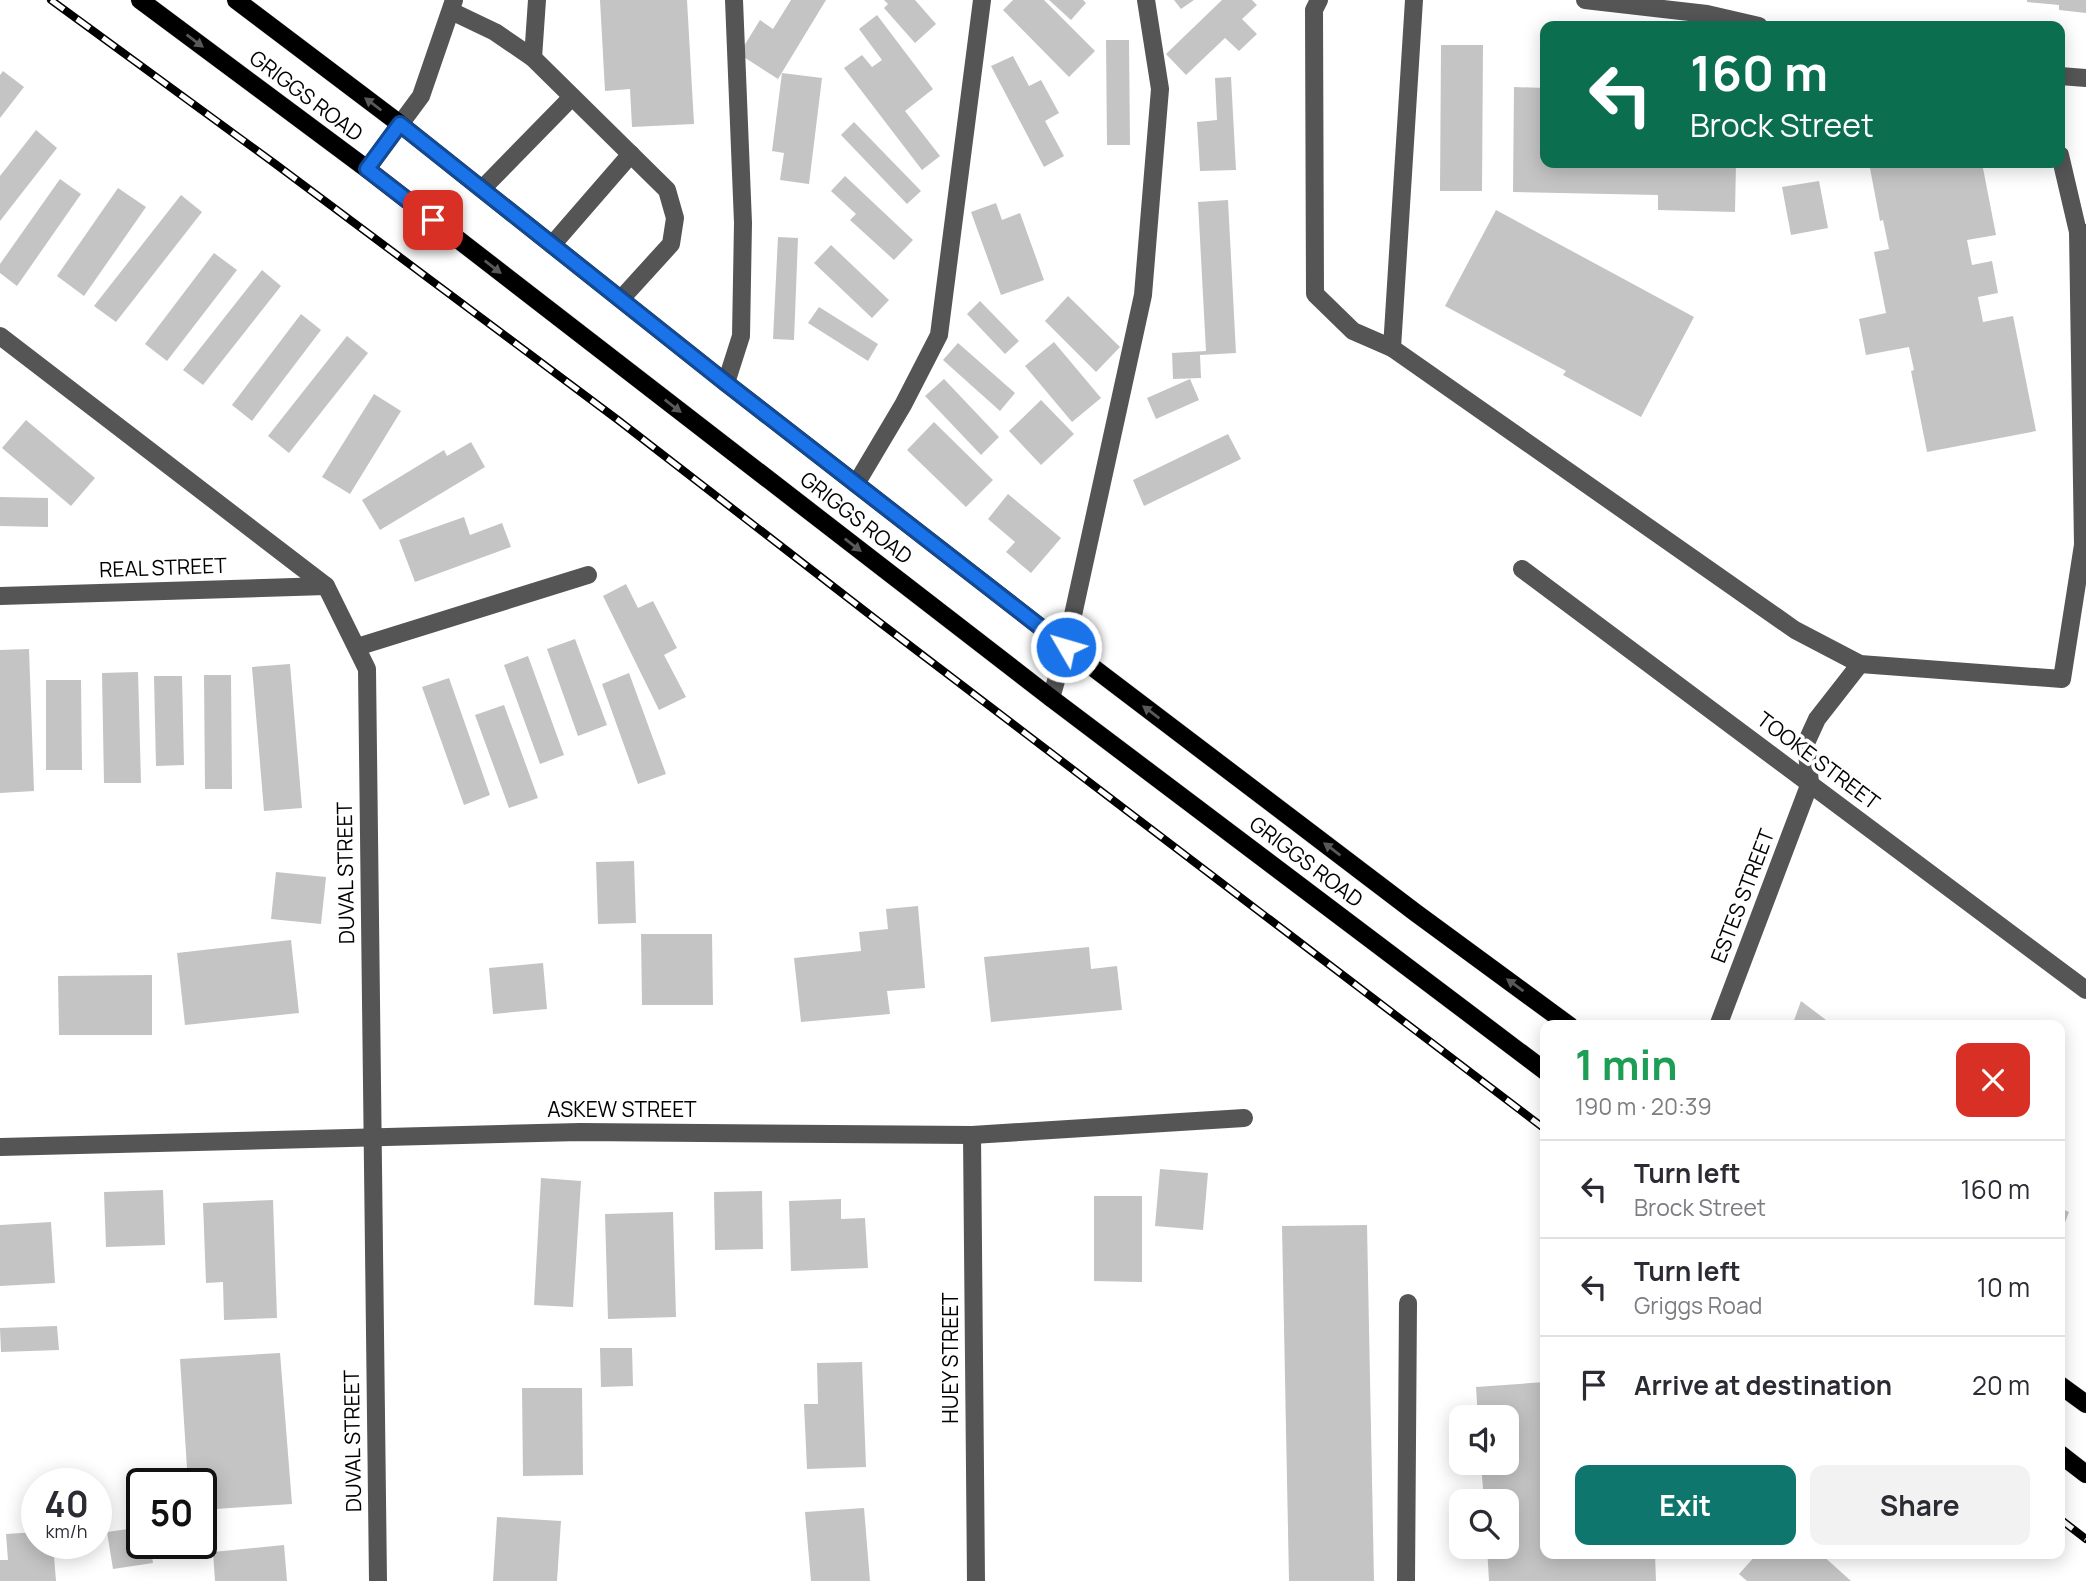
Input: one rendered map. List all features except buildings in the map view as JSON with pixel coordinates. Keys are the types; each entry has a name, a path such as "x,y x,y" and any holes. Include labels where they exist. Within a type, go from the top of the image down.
{"main road":[{"name":"GRIGGS ROAD","path":"140,0 367,169 1051,698 1540,1067"},
{"name":"GRIGGS ROAD","path":"236,0 400,124 726,383 1066,647 1405,905 1562,1020"},
{"path":"2065,1389 2086,1404"},
{"path":"2065,1458 2086,1474"}],"street":[{"path":"533,58 537,0"},
{"path":"726,383 741,335 743,223 734,0"},
{"path":"856,484 903,405 939,335 982,0"},
{"path":"1051,698 1066,647 1143,295 1160,89 1146,0"},
{"path":"1319,0 1314,10 1315,294 1353,331 1392,348 1795,630 1860,664 2062,680 2083,545 2082,233 2064,168"},
{"path":"1392,348 1414,0"},
{"path":"1585,0 1707,14 1737,21"},
{"path":"367,169 421,96 452,6 533,58 667,190 675,218 671,244 621,299"},
{"path":"2065,76 2086,78"},
{"path":"482,189 572,97"},
{"path":"552,245 631,154"},
{"name":"DUVAL STREET","path":"0,336 326,586 367,669 378,1581"},
{"name":"TOOKE STREET","path":"1522,569 2086,990"},
{"path":"357,648 588,575"},
{"name":"REAL STREET","path":"0,596 326,586"},
{"path":"1810,783 1806,743 1817,719 1860,664"},
{"name":"ESTES STREET","path":"1720,1020 1810,783"},
{"name":"ASKEW STREET","path":"0,1147 580,1132 972,1135 1244,1118"},
{"name":"HUEY STREET","path":"972,1135 976,1581"},
{"path":"1406,1581 1408,1303"}],"railway":[{"path":"51,0 618,420 1540,1125"},
{"path":"2065,1523 2086,1539"}],"route":[{"path":"433,220 367,169 400,124 726,383 1066,647"}]}
